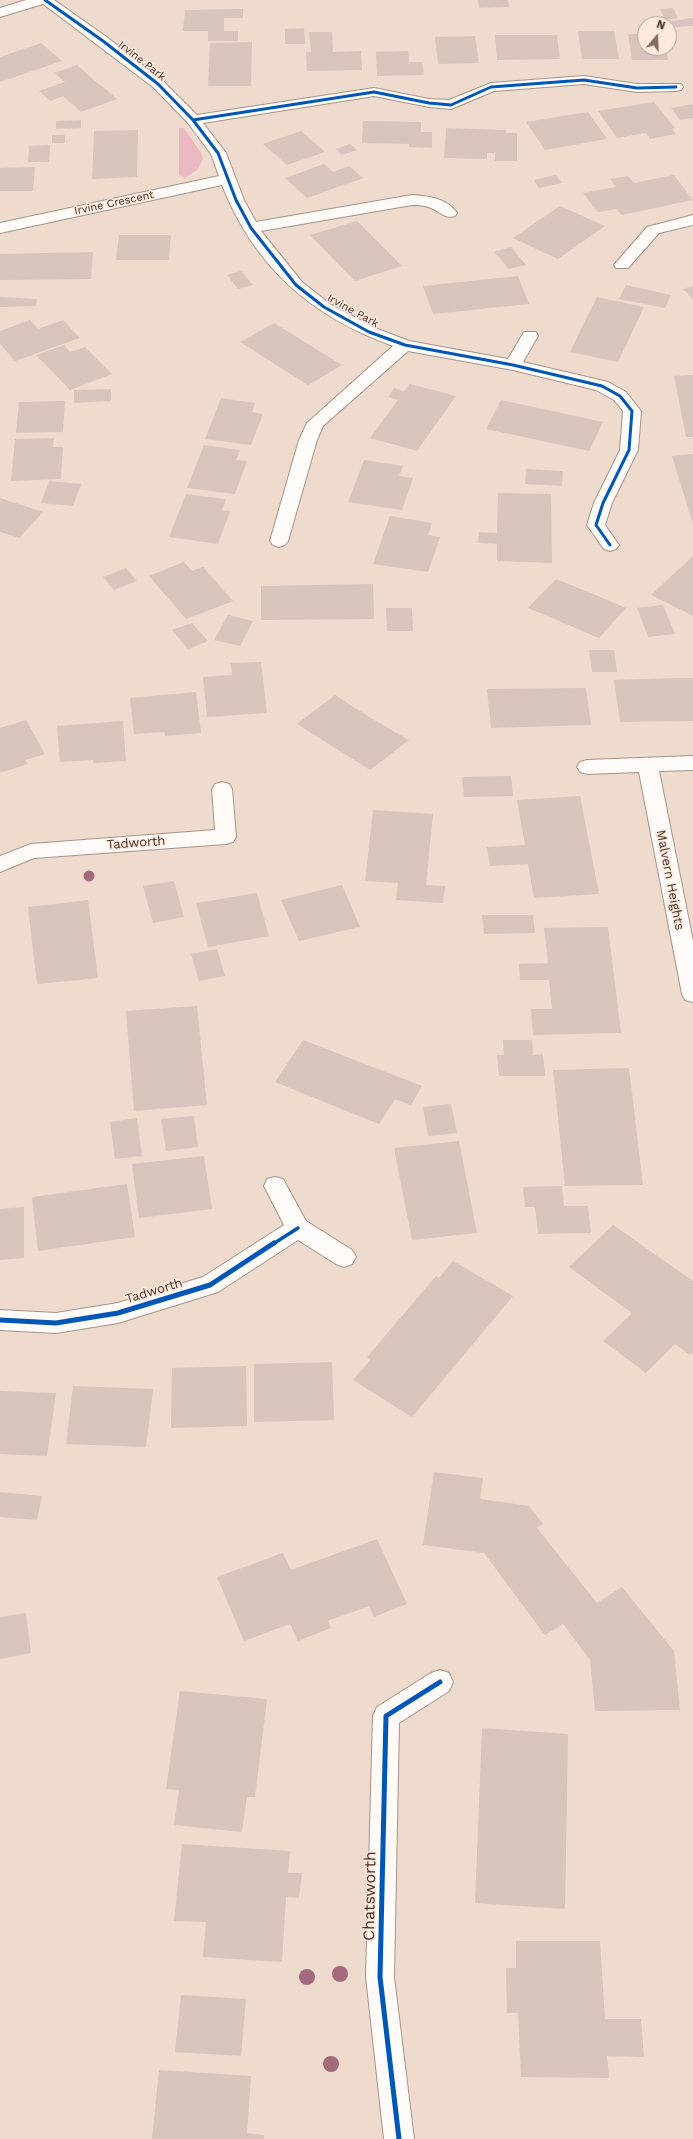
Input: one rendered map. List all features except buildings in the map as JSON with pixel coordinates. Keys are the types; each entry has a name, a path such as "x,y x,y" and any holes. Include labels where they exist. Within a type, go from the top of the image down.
{"street":[{"path":"0,13 40,0"},
{"name":"Irvine Park","path":"45,0 158,84 193,120 218,153 236,200 252,228 276,262 296,285 324,307 369,332 404,345 513,365 602,386 620,396 632,411 629,450 603,503 596,525 610,545"},
{"path":"193,120 282,105 374,92 429,103 451,105 490,87 584,80 637,88 676,87"},
{"name":"Irvine Crescent","path":"0,228 228,179"},
{"path":"252,228 412,200 426,201 442,205 449,213"},
{"path":"622,265 653,230 693,220"},
{"path":"513,365 530,336"},
{"path":"279,541 308,440 316,423 404,345"},
{"path":"587,768 693,763"},
{"name":"Malvern Heights","path":"648,766 693,994"},
{"name":"Tadworth","path":"0,865 31,851 226,837 222,789"},
{"path":"275,1186 298,1228 344,1257"},
{"name":"Tadworth","path":"0,1320 56,1323 118,1313 210,1285 298,1228"},
{"name":"Chatsworth","path":"400,2139 380,1977 386,1716 440,1682"}],"shaded area":[{"path":"179,128 184,128 201,153 203,159 197,170 185,178 179,175"}],"cycle path":[{"path":"45,0 103,41 158,84 193,120 218,153 236,200 251,228 276,262 296,285 324,307 369,332 405,345 513,365 602,386 620,396 632,411 629,450 603,503 596,525 610,545"},
{"path":"193,120 374,92 429,103 451,105 491,87 584,80 637,88 676,87"},
{"path":"0,1320 56,1323 118,1313 210,1285 298,1228"},
{"path":"399,2139 380,1977 386,1716 440,1682"}]}
